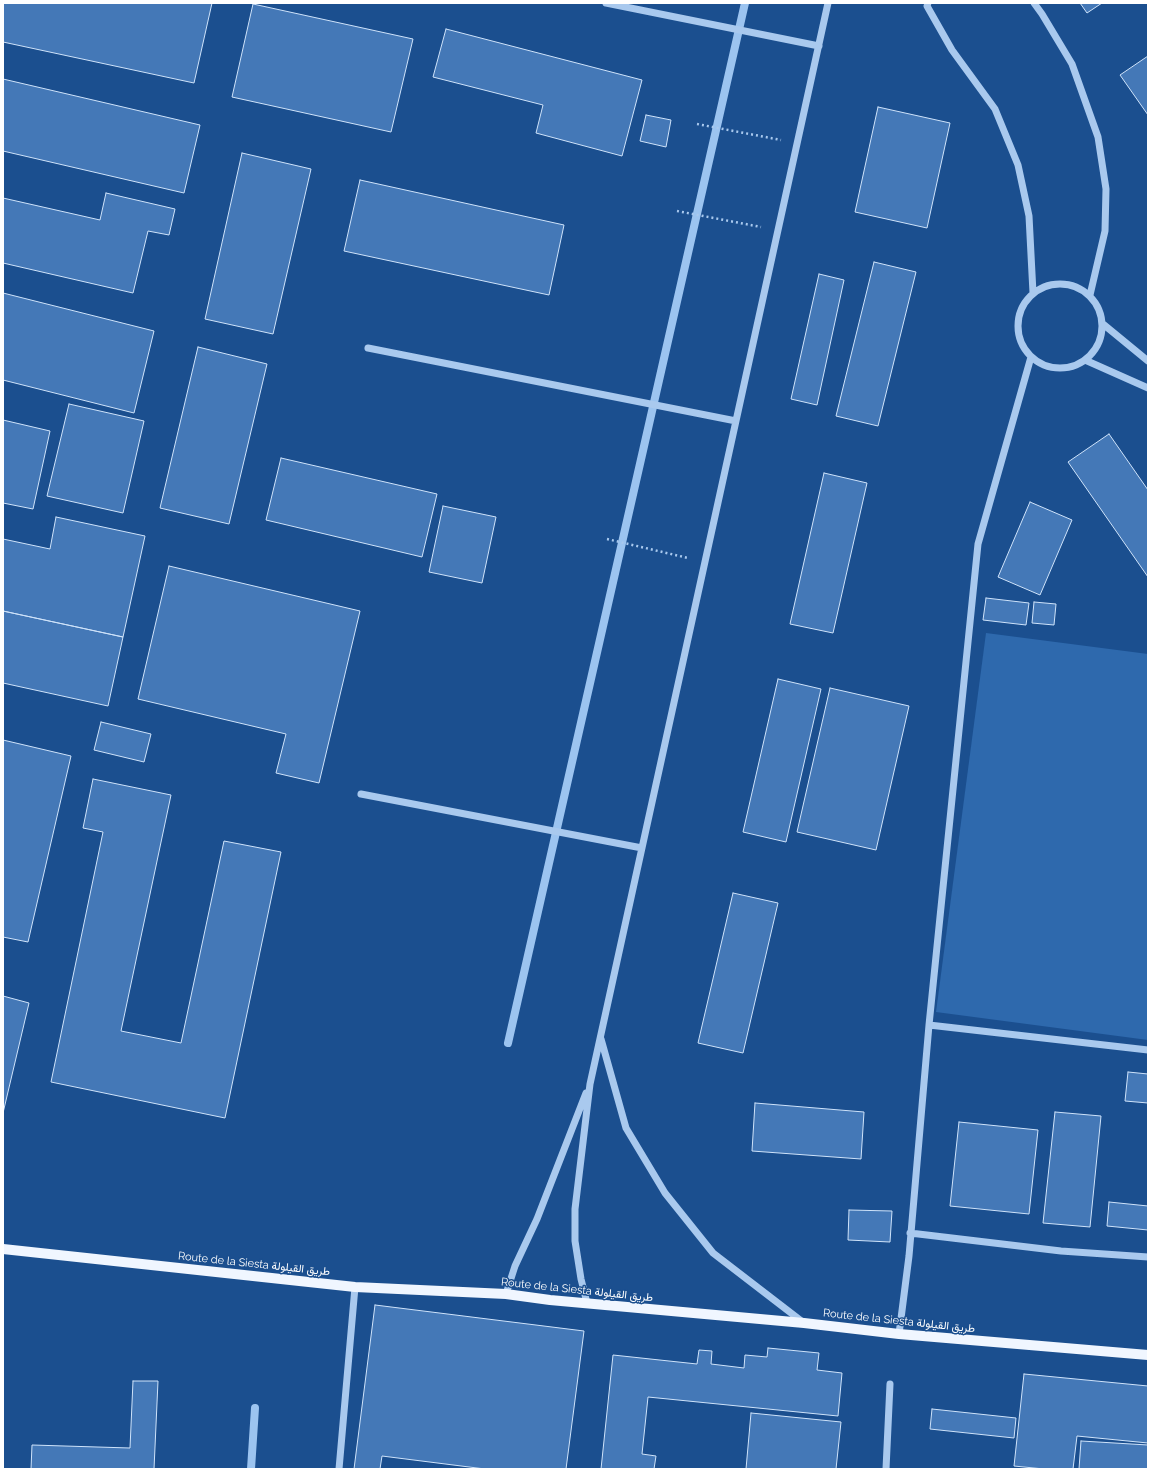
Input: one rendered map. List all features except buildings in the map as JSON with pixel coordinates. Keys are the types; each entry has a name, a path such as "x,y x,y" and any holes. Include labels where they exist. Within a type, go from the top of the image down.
{"main road":[{"name":"Route de la Siesta طريق القيلولة","path":"3,1248 355,1287 506,1294 804,1323 899,1334 1148,1355"}],"street":[{"path":"606,3 819,46"},
{"path":"587,1303 581,1279 575,1241 575,1209 590,1084 828,3"},
{"path":"928,3 928,6 952,50 995,109 1018,164 1030,216 1033,293"},
{"path":"1034,3 1072,64 1098,137 1106,189 1105,231 1090,295"},
{"path":"1062,283 1077,286 1090,295 1099,308 1103,324 1100,340 1094,351 1085,360 1072,366 1058,368 1044,365 1031,357 1021,342 1018,325 1020,312 1025,302 1033,293 1047,285 1062,283"},
{"path":"1103,324 1148,361"},
{"path":"368,348 736,421"},
{"path":"899,1334 978,544 1031,357"},
{"path":"1085,360 1148,388"},
{"path":"361,794 642,848"},
{"path":"929,1025 1148,1050"},
{"path":"600,1037 626,1128 665,1193 713,1253 804,1323"},
{"path":"506,1294 515,1266 537,1219 590,1084"},
{"path":"910,1233 1061,1251 1148,1257"},
{"path":"339,1469 355,1287"},
{"path":"886,1469 890,1384"}],"path":[{"path":"697,124 798,143"},
{"path":"677,211 778,230"},
{"path":"607,540 705,561"}],"shaded area":[{"path":"986,633 1148,654 1148,1040 936,1012"}],"waterway":[{"path":"508,1043 745,3"},
{"path":"251,1469 255,1408"}]}
